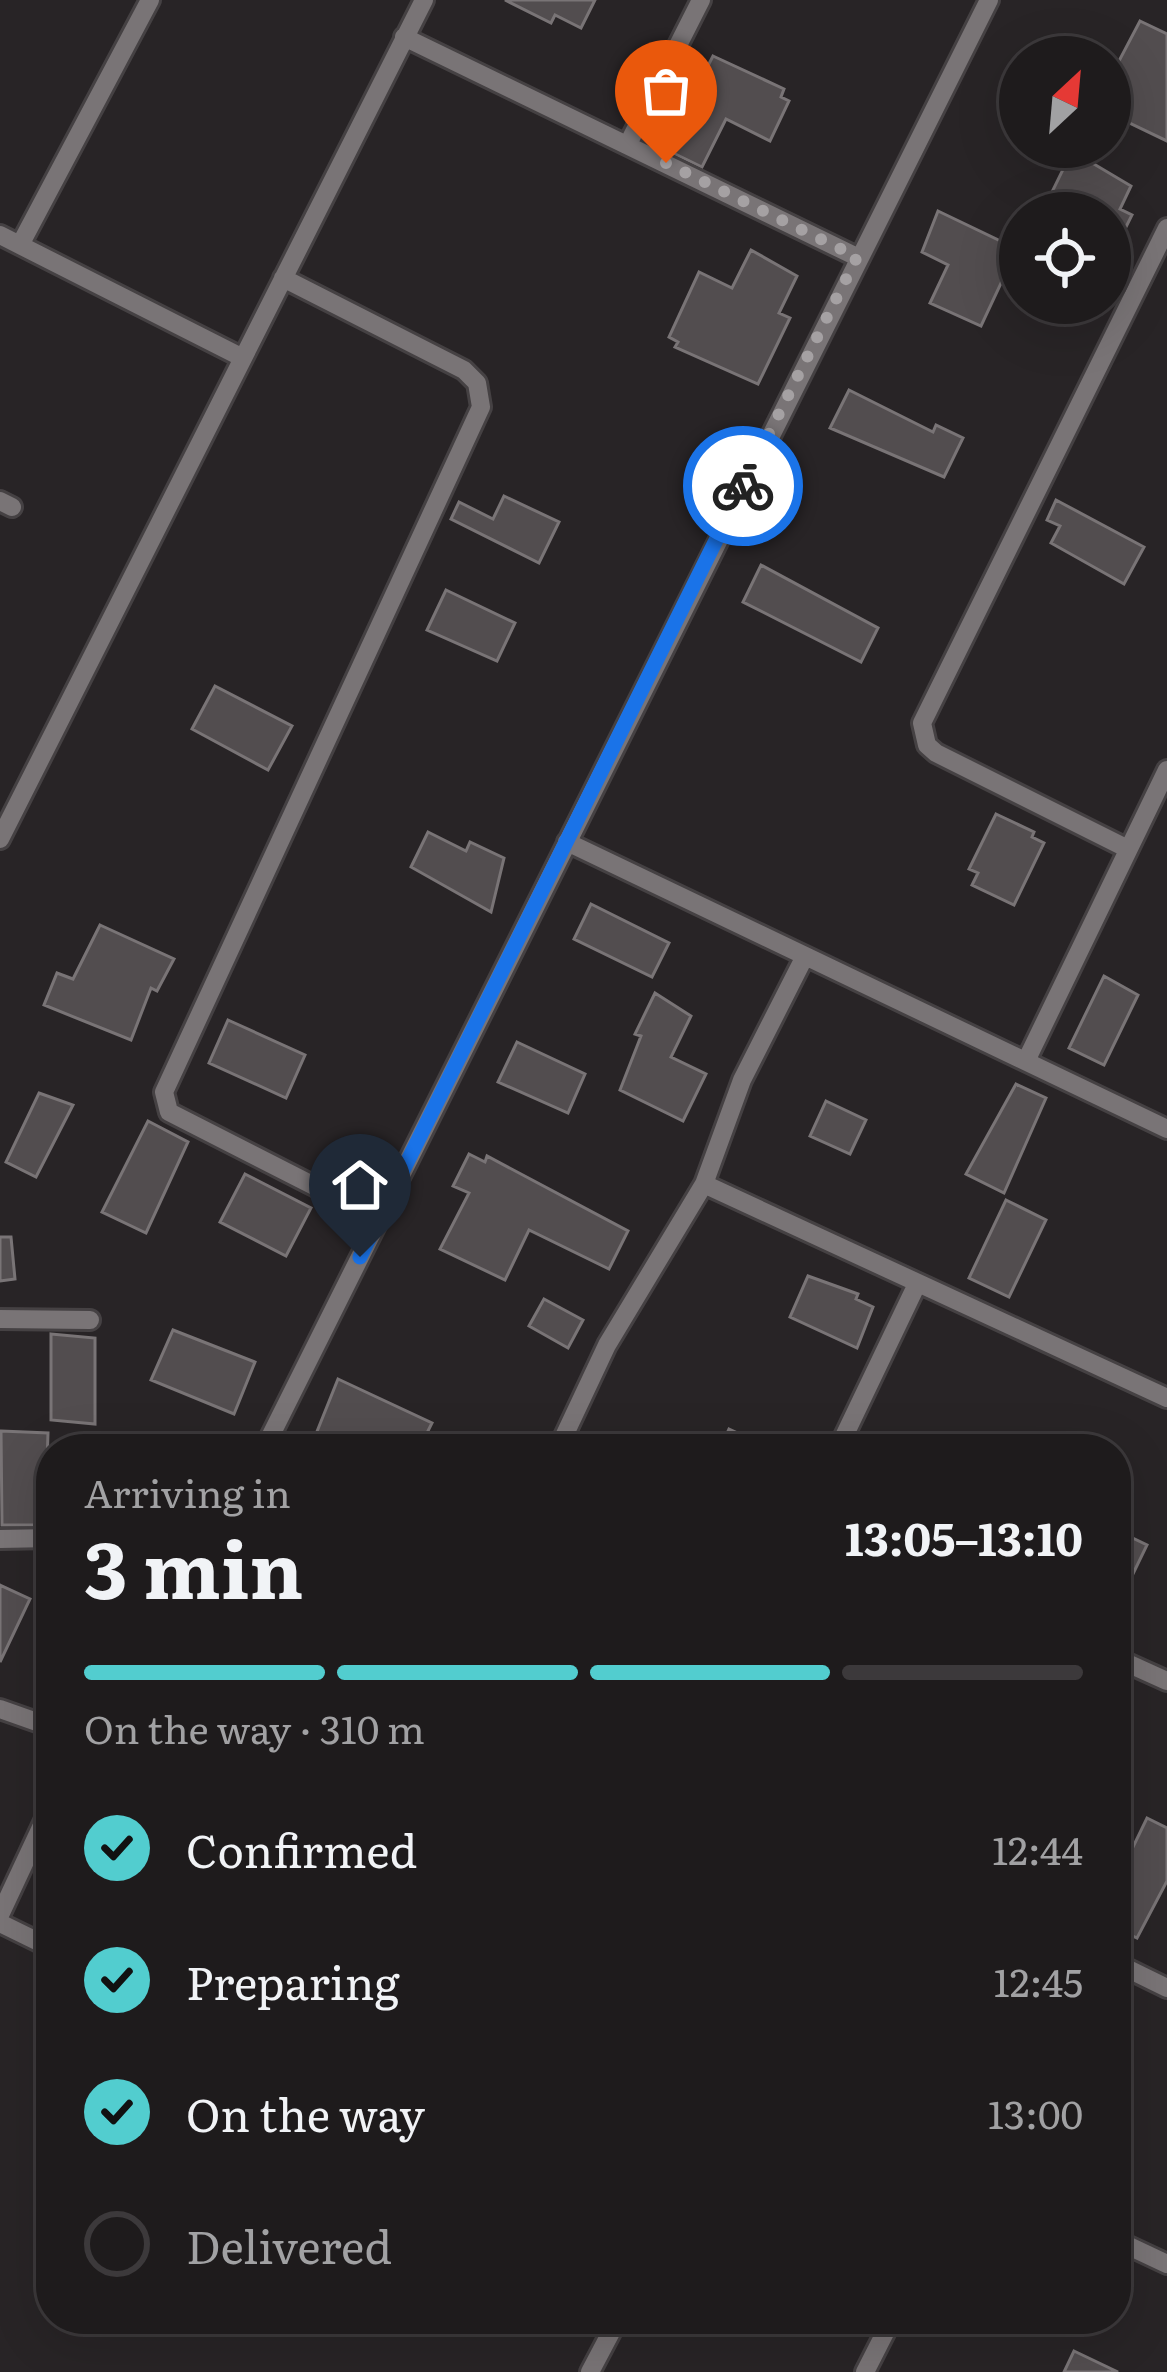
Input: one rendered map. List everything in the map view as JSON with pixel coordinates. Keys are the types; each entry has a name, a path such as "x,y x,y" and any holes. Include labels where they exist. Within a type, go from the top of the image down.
{"street":[{"path":"20,245 150,0"},
{"path":"0,838 424,0"},
{"path":"628,144 701,0"},
{"path":"271,1434 989,0"},
{"path":"404,37 857,257"},
{"path":"1128,849 936,753 927,745 922,723 1167,228"},
{"path":"0,235 243,358"},
{"path":"283,278 464,370 478,383 482,406 184,1050 165,1103 170,1112 379,1219"},
{"path":"1026,1061 1167,770"},
{"path":"567,842 1167,1129"},
{"path":"566,1434 607,1346 704,1184 733,1100 806,956"},
{"path":"704,1184 1167,1398"},
{"path":"845,1434 917,1284"},
{"path":"0,1319 90,1320"},
{"path":"0,1539 36,1538"},
{"path":"1131,1665 1167,1681"},
{"path":"0,1709 36,1721"},
{"path":"36,1840 0,1919 36,1939"},
{"path":"1131,1970 1167,1988"},
{"path":"1131,2247 1167,2264"},
{"path":"590,2372 610,2334"},
{"path":"865,2372 884,2334"}],"building":[{"path":"505,0 595,0 581,28 555,15 551,23"},
{"path":"1140,21 1167,34 1167,141 1131,124 1131,38"},
{"path":"713,56 784,89 781,97 789,101 770,141 726,119 702,167 665,149"},
{"path":"1064,168 1101,168 1131,186 1128,192 1052,192"},
{"path":"938,211 999,240 999,288 981,326 930,303 948,265 922,252"},
{"path":"751,250 797,276 779,313 790,318 758,384 675,347 678,342 669,337 699,272 732,288"},
{"path":"849,390 933,432 936,425 963,438 944,477 830,428"},
{"path":"504,496 559,522 539,563 451,519 459,502 493,519"},
{"path":"1056,500 1144,547 1124,584 1051,543 1060,526 1047,520"},
{"path":"761,565 878,628 861,662 743,602"},
{"path":"446,590 515,623 497,661 427,630"},
{"path":"215,686 292,726 268,770 192,729"},
{"path":"996,814 1034,832 1032,837 1044,843 1014,905 972,885 978,873 969,869"},
{"path":"428,832 466,851 470,842 504,858 491,912 411,867"},
{"path":"591,904 669,943 652,977 574,939"},
{"path":"100,925 174,959 157,991 151,988 131,1040 44,1005 57,973 73,979"},
{"path":"1104,976 1138,995 1104,1065 1069,1048"},
{"path":"655,993 691,1016 671,1057 706,1074 683,1121 620,1090 641,1036 635,1034"},
{"path":"228,1020 305,1055 286,1098 209,1063"},
{"path":"517,1042 585,1074 568,1113 498,1082"},
{"path":"1016,1084 1046,1098 1004,1193 966,1174"},
{"path":"39,1093 73,1105 36,1177 6,1162"},
{"path":"826,1101 866,1120 850,1154 810,1136"},
{"path":"148,1121 188,1142 146,1233 102,1212"},
{"path":"469,1154 485,1162 487,1156 628,1231 609,1269 529,1230 505,1280 440,1249 469,1193 453,1186"},
{"path":"245,1174 311,1208 286,1256 220,1222"},
{"path":"1006,1200 1046,1220 1009,1297 969,1278"},
{"path":"0,1237 11,1237 15,1279 0,1281"},
{"path":"808,1276 858,1294 856,1299 873,1307 857,1348 790,1317"},
{"path":"544,1299 583,1320 568,1348 529,1326"},
{"path":"173,1330 255,1362 234,1414 151,1380"},
{"path":"51,1334 95,1338 95,1424 51,1420"},
{"path":"338,1379 432,1423 426,1434 316,1434"},
{"path":"1,1431 48,1433 36,1434 36,1525 2,1525"},
{"path":"1131,1537 1147,1545 1131,1578"},
{"path":"0,1585 30,1599 0,1662"},
{"path":"1147,1818 1167,1828 1167,1881 1137,1938 1131,1935 1131,1851"},
{"path":"1074,2351 1118,2372 1064,2372"}],"way so far":[{"path":"666,163 857,257 743,486"}],"route":[{"path":"360,1257 743,486"}]}
